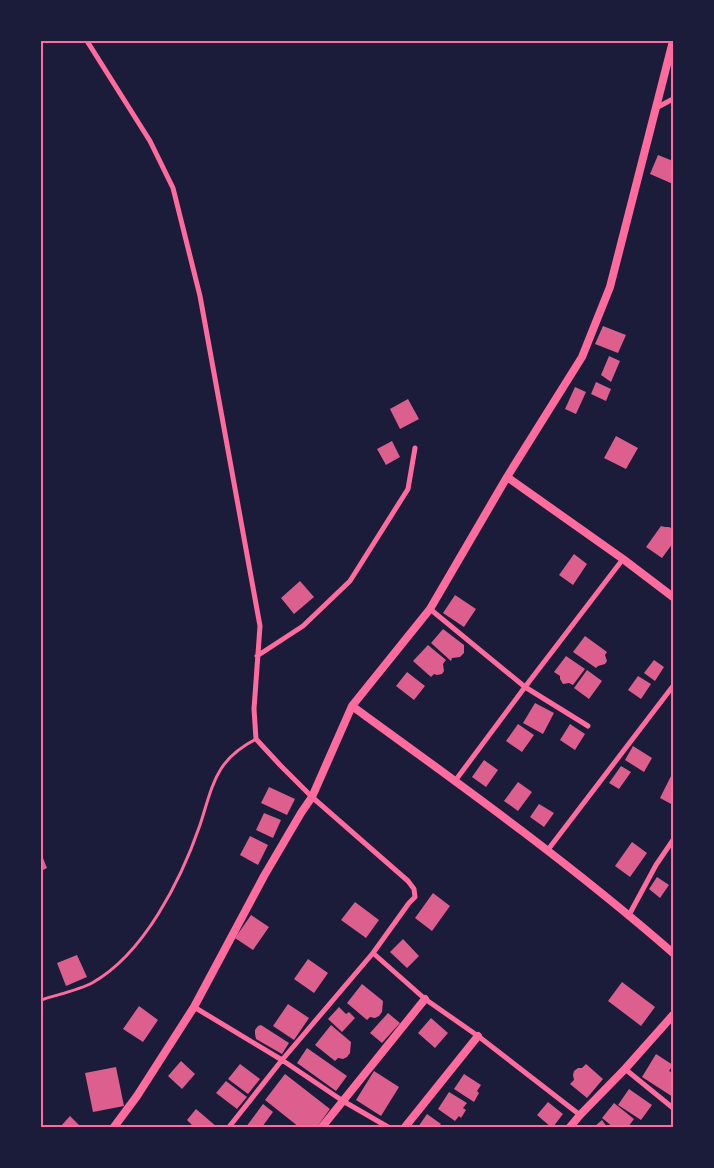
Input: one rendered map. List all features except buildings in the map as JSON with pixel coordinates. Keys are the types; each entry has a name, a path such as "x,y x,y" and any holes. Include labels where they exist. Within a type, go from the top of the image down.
{"street":[{"path":"87,41 150,141 173,188 200,296 260,626 254,709 256,738 312,797 408,881 414,889 415,897 373,953 282,1060 229,1127"},
{"path":"114,1127 138,1096 194,1007 264,876 312,797 352,706 430,609 507,478 582,357 610,287 673,41"},
{"path":"656,108 673,99"},
{"path":"257,656 303,626 350,581 408,489 415,448"},
{"path":"507,478 622,559 673,598"},
{"path":"455,781 622,559"},
{"path":"430,609 525,687 588,726"},
{"path":"547,851 673,686"},
{"path":"352,706 547,851 629,915 673,953"},
{"path":"629,915 656,864 673,840"},
{"path":"373,953 425,999 478,1036 580,1115"},
{"path":"322,1127 425,999"},
{"path":"194,1007 282,1060 343,1101 388,1127"},
{"path":"570,1127 673,1015"},
{"path":"405,1127 478,1036"},
{"path":"625,1069 673,1108"}],"lane":[{"path":"41,1000 90,984 115,967 134,948 153,923 180,874 220,768 233,754 256,738"}]}
